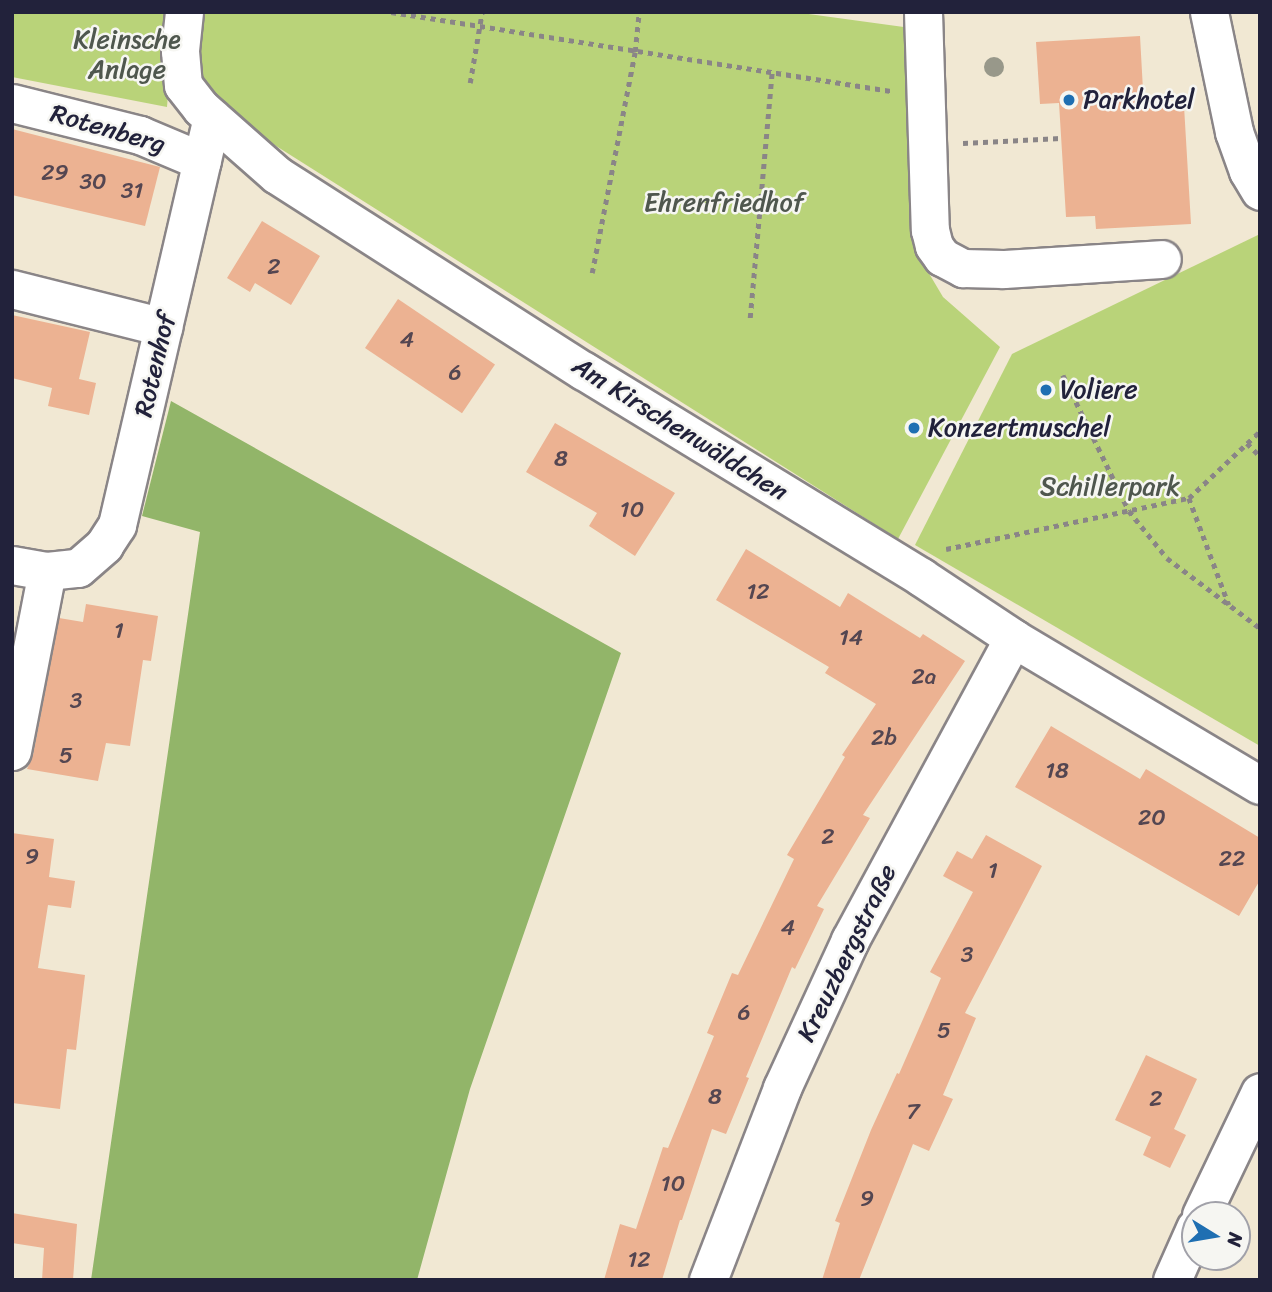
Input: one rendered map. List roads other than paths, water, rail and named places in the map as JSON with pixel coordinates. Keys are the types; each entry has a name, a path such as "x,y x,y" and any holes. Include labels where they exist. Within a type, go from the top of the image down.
{"street":[{"name":"Am Kirschenwäldchen","path":"184,12 180,60 183,85 212,118 249,153 296,188 573,364 921,577 1013,638 1260,785"},
{"path":"923,12 930,230 934,246 942,257 963,268 1003,269 1162,259"},
{"path":"1209,12 1234,132 1248,171 1260,191"},
{"name":"Rotenberg","path":"12,103 140,135 202,161"},
{"name":"Rotenhof","path":"12,565 47,571 78,568 104,545 117,525 212,118"},
{"path":"12,289 163,327"},
{"path":"13,742 47,571"},
{"name":"Kreuzbergstraße","path":"708,1280 782,1088 850,940 1013,638"},
{"path":"1208,1201 1260,1092"},
{"path":"1172,1280 1181,1260"}],"place":[{"name":"Parkhotel","path":"1069,100"},
{"name":"Voliere","path":"1046,390"},
{"name":"Konzertmuschel","path":"914,428"}],"park label":[{"name":"Kleinsche Anlage","path":"127,55"},
{"name":"Ehrenfriedhof","path":"724,203"},
{"name":"Schillerpark","path":"1110,487"}]}
